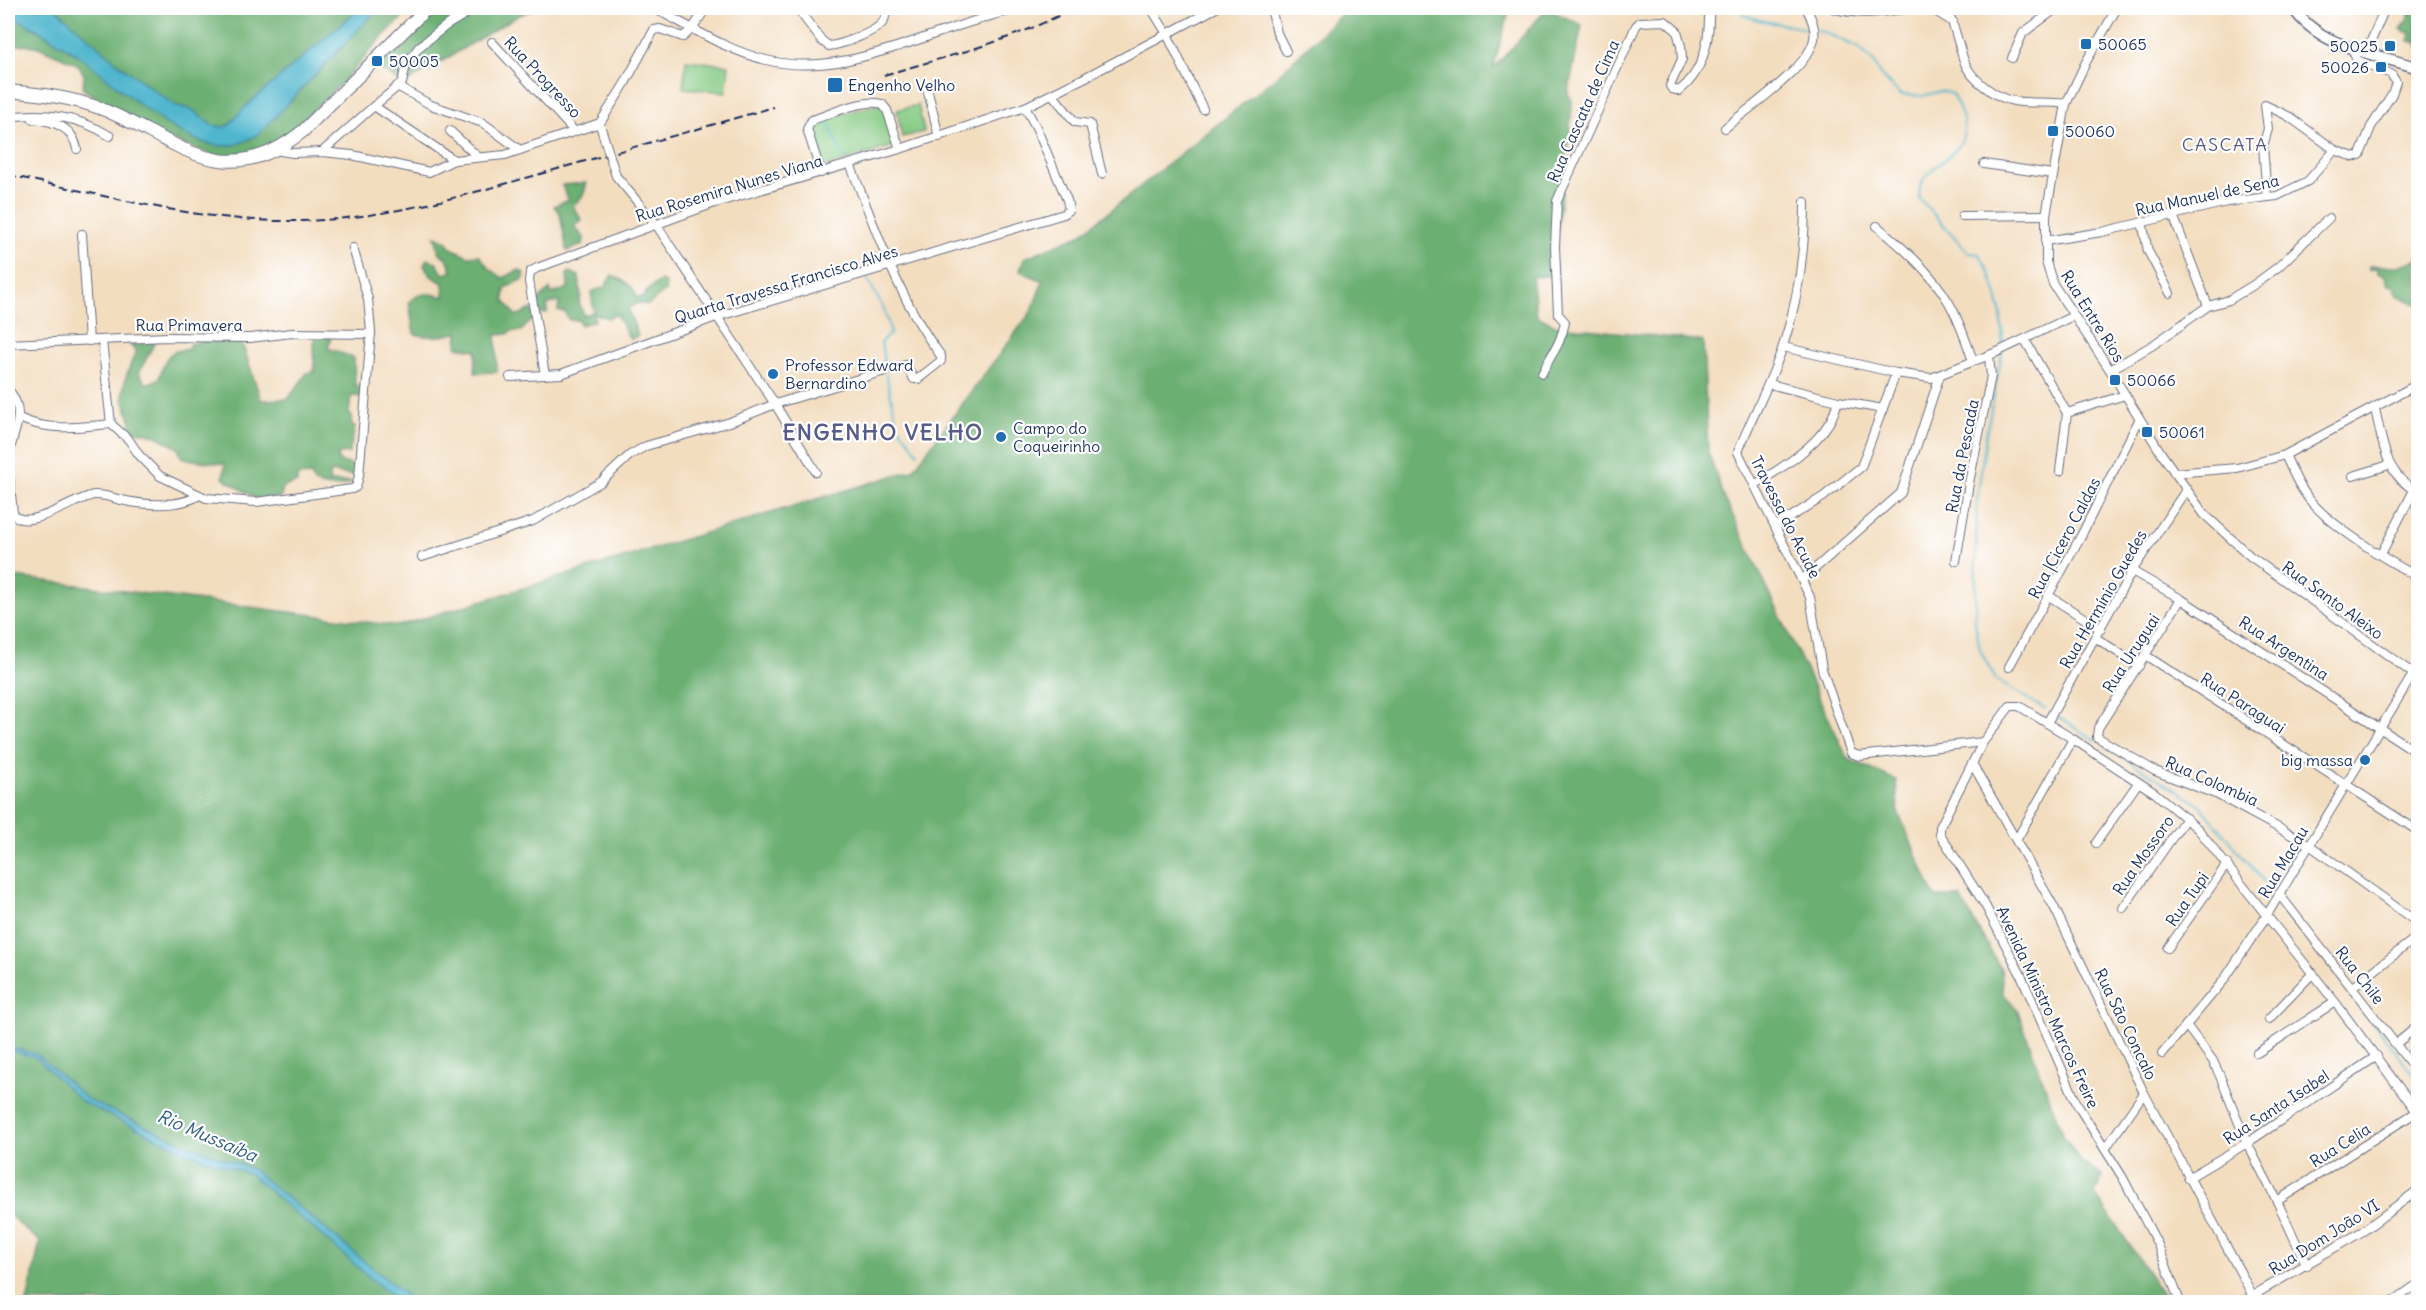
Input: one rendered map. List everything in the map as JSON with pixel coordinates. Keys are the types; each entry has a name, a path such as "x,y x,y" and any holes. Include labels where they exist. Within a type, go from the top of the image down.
{"main road":[{"path":"8,91 60,96 99,108 132,122 188,152 218,160 241,161 264,155 287,143 303,131 427,8"},
{"path":"2293,8 2316,31 2366,53 2418,68"}],"street":[{"path":"322,152 403,81 406,64 419,47 447,25 476,8"},
{"path":"654,8 729,47 775,62 807,65 846,60 920,40 1020,8"},
{"path":"274,150 365,157 425,172 435,171 454,160 505,155 574,131 600,125 655,29 683,37 693,28 706,8"},
{"path":"797,8 827,46 840,44 880,25 885,17 885,8"},
{"path":"1151,8 1167,34 1203,110"},
{"name":"Rua Rosemira Nunes Viana","path":"545,375 529,281 531,272 541,266 712,204 939,137 1025,107 1216,8"},
{"path":"1270,8 1277,33 1286,51"},
{"name":"Rua Cascata de Cima","path":"1542,373 1552,352 1561,341 1565,322 1558,314 1557,307 1555,248 1557,201 1636,26 1644,22 1665,21 1675,29 1681,46 1680,65 1671,86 1676,91 1681,90 1691,77 1707,47 1710,32 1709,8"},
{"path":"1725,128 1801,63 1814,42 1813,26 1806,8"},
{"path":"1832,8 1858,14 1921,8 1937,12 1954,23"},
{"path":"1946,8 1954,23 1967,68 1975,78 1997,94 2013,101 2046,101 2066,104"},
{"path":"2012,58 2023,33 2057,8"},
{"name":"Rua Entre Rios","path":"2117,8 2086,62 2066,104 2046,215 2046,262 2054,284 2073,316 2110,370 2174,473 2204,514 2234,543"},
{"path":"2366,53 2385,8"},
{"name":"Rua Progresso","path":"492,42 574,131"},
{"path":"840,44 846,60"},
{"path":"2267,197 2263,146 2268,129 2265,105 2288,116 2335,150 2353,157 2360,155 2371,127 2396,86 2394,76 2357,60 2351,47"},
{"path":"397,86 425,102 483,123 520,150"},
{"path":"927,88 939,137"},
{"path":"1052,94 1075,122 1090,124 1102,174"},
{"path":"821,173 807,129 812,120 833,112 868,103 882,104 887,110 900,149"},
{"path":"374,106 454,160"},
{"name":"Quarta Travessa Francisco Alves","path":"510,376 561,374 716,317 1007,232 1069,210 1045,147 1025,107"},
{"path":"8,117 33,114 75,118 93,125 110,136"},
{"path":"8,117 55,123 73,135 77,149"},
{"path":"600,125 616,176 655,223 775,404 816,472"},
{"path":"450,131 477,156"},
{"name":"Rua Manuel de Sena","path":"2045,241 2102,232 2227,202 2277,196 2308,181 2335,150"},
{"path":"422,557 532,521 601,482 637,450 890,369 907,365 915,380 942,359 912,310 850,164"},
{"path":"1984,164 2052,174"},
{"name":"Travessa do Acude","path":"1805,202 1805,246 1799,293 1783,347 1738,452 1756,484 1810,597 1822,669 1853,755 1983,742"},
{"path":"1962,216 2046,215"},
{"path":"2173,215 2208,306"},
{"path":"2110,370 2153,345 2208,306 2229,300 2266,276 2329,218"},
{"path":"2142,222 2148,251 2170,293"},
{"path":"1877,226 1903,249 1942,292 1957,316 1973,361"},
{"path":"81,234 89,341"},
{"path":"102,341 111,424 129,440 139,455 160,476 212,499 248,503 352,489 358,482 370,334 368,300 353,248"},
{"path":"1783,347 1896,373 1931,378 2007,348 2073,316"},
{"name":"Rua Primavera","path":"8,344 167,337 250,339 292,333 370,334"},
{"path":"2025,340 2067,413 2060,471"},
{"name":"Rua da Pescada","path":"1956,561 1991,376 1993,354"},
{"path":"1776,526 1823,497 1861,467 1896,373"},
{"path":"1802,580 1901,493 1941,375"},
{"path":"1768,384 1883,409"},
{"path":"2174,473 2237,468 2285,455 2418,384"},
{"path":"8,389 16,400 19,418 12,435 8,461"},
{"path":"2067,413 2125,396"},
{"path":"1756,484 1783,467 1818,436 1831,421 1838,401"},
{"path":"2374,409 2389,465 2395,475 2416,491 2380,554"},
{"path":"19,418 40,426 111,424"},
{"name":"Rua |Cicero Caldas","path":"2009,667 2049,596 2139,420"},
{"path":"2285,455 2304,492 2312,502 2380,554 2418,577"},
{"path":"2353,476 2389,465"},
{"path":"8,467 12,507 15,517 22,520 38,518 92,495 105,495 131,502 160,503 183,501 199,495"},
{"name":"Rua Hermínio Guedes","path":"2047,723 2132,571 2186,490"},
{"name":"Rua Santo Aleixo","path":"2234,543 2416,675"},
{"name":"Rua Argentina","path":"2132,571 2181,599 2418,753"},
{"path":"2049,596 2100,629"},
{"name":"Rua Uruguai","path":"2102,721 2181,599"},
{"path":"2096,638 2139,666"},
{"name":"Rua Paraguai","path":"2145,656 2418,831"},
{"name":"Rua Macau","path":"2162,1054 2224,980 2267,915 2308,844 2416,675 2418,666"},
{"name":"Avenida Ministro Marcos Freire","path":"2180,1302 2158,1245 2123,1178 2078,1106 2021,975 1990,915 1940,834 1940,827 1983,742 2010,706 2017,705 2073,739 2186,818 2227,864 2418,1112"},
{"name":"Rua Colombia","path":"2102,721 2096,734 2099,740 2155,771 2218,795 2308,844 2418,923"},
{"path":"2017,839 2073,739"},
{"name":"Rua São Concalo","path":"1973,765 2054,907 2144,1093 2253,1296"},
{"path":"2096,843 2138,783"},
{"name":"Rua Mossoro","path":"2123,908 2186,818"},
{"name":"Rua Tupi","path":"2168,948 2227,864"},
{"name":"Rua Chile","path":"2279,894 2397,1043 2418,1073"},
{"path":"2352,988 2418,936"},
{"path":"2269,1019 2313,973"},
{"path":"2257,1053 2335,1002"},
{"path":"2186,1025 2213,1061 2247,1143 2307,1266"},
{"path":"2397,1043 2418,1026"},
{"name":"Rua Santa Isabel","path":"2188,1178 2247,1143 2376,1056"},
{"path":"2105,1149 2144,1093"},
{"name":"Rua Celia","path":"2277,1202 2418,1112"},
{"name":"Rua Dom João VI","path":"2242,1302 2307,1266 2363,1231 2418,1190"},
{"path":"2394,1302 2418,1284"}],"green space":[{"path":"8,8 413,8 382,37 346,79 269,150 246,157 218,157 169,139 83,89 84,74 77,64 36,46 8,44"},
{"path":"440,8 537,8 517,16 404,84 381,70 391,52 415,28"},
{"path":"1348,8 1510,8 1493,69 1547,9 1582,25 1568,93 1572,101 1570,130 1551,276 1532,277 1537,316 1557,326 1703,341 1708,452 1724,497 1848,759 1896,780 1898,812 1935,897 1960,897 2001,969 2003,993 2017,1009 2062,1133 2079,1160 2102,1176 2095,1194 2168,1302 27,1302 40,1242 8,1214 8,576 398,626 913,470 1031,312 1043,281 1020,271 1024,258 1080,235 1276,77"},
{"path":"2408,8 2418,8 2418,43 2409,41 2411,34 2400,29 2409,18"},
{"path":"686,60 729,65 726,92 683,88"},
{"path":"878,104 883,108 894,146 821,168 811,123"},
{"path":"918,105 924,132 902,137 897,110"},
{"path":"586,183 582,196 573,205 582,220 574,226 584,238 583,245 567,251 560,214 554,206 568,200 562,185"},
{"path":"435,236 447,241 449,247 468,256 479,255 489,268 503,278 519,270 524,273 524,279 505,288 504,300 516,316 532,309 534,318 521,331 496,335 497,372 475,373 476,350 457,347 458,332 436,336 414,334 409,302 425,294 444,297 443,283 431,276 424,265 427,259 436,262 443,274 452,272 448,260 439,252"},
{"path":"2418,259 2418,305 2397,295 2394,286 2388,285 2385,276 2378,273 2378,268 2369,270 2369,266 2398,266"},
{"path":"570,272 579,276 581,297 579,302 584,316 592,312 595,320 581,325 578,320 569,320 565,312 558,311 559,301 547,305 547,313 540,314 537,302 550,289 552,294 568,288 567,274"},
{"path":"612,275 630,286 637,298 643,297 661,280 666,284 665,291 648,305 637,303 628,309 638,336 630,339 616,314 608,318 594,314 591,292 605,287"},
{"path":"314,337 331,337 328,348 354,358 355,386 364,387 366,397 351,396 349,414 352,416 351,424 355,428 349,453 338,454 338,461 357,466 355,476 331,472 329,482 352,482 347,485 329,487 314,483 311,475 297,476 297,483 283,487 281,497 257,499 223,478 225,464 181,457 178,448 155,435 131,430 131,421 123,397 125,380 136,351 130,345 155,342 139,373 146,384 159,379 168,357 175,351 189,349 189,344 206,341 242,343 261,400 288,399 307,373 314,372"}],"water":[{"path":"8,8 55,8 115,61 174,105 193,110 211,125 223,127 229,125 245,107 360,8 379,8 259,134 234,145 215,145 194,139 173,128 75,53 8,14"},
{"name":"Rio Mussaíba","path":"8,1047 38,1055 88,1100 183,1143 252,1169 414,1302 398,1302 250,1174 188,1153 82,1102 37,1058 8,1050"}],"waterway":[{"path":"1738,8 1744,15 1758,20 1824,32 1859,48 1873,61 1880,75 1901,95 1923,96 1941,91 1952,94 1962,116 1964,130 1961,142 1927,176 1921,186 1919,198 1969,253 1979,254 1985,263 1998,299 2003,337 2002,348"},
{"path":"826,119 845,159"},
{"path":"864,268 865,275 884,309 891,333 881,342 885,369"},
{"path":"2002,354 1986,435 1977,502 1975,622 1980,650 1996,680 2045,709"},
{"path":"886,374 897,424 918,453"},
{"path":"2055,715 2095,740"},
{"path":"2105,746 2200,805 2270,889"},
{"path":"2285,907 2418,1081"}],"railway":[{"path":"884,75 1004,39 1051,20 1073,8"},
{"path":"8,175 212,216 280,221 349,218 448,199 774,107"}],"place":[{"name":"50065","path":"2086,44"},
{"name":"50025","path":"2390,46"},
{"name":"50005","path":"377,61"},
{"name":"50026","path":"2381,67"},
{"name":"Engenho Velho","path":"835,85"},
{"name":"50060","path":"2053,131"},
{"name":"Professor Edward Bernardino","path":"773,374"},
{"name":"50066","path":"2115,380"},
{"name":"50061","path":"2147,432"},
{"name":"Campo do Coqueirinho","path":"1001,437"},
{"name":"big massa","path":"2365,760"}],"district":[{"name":"CASCATA","path":"2225,145"},
{"name":"ENGENHO VELHO","path":"883,432"}]}
